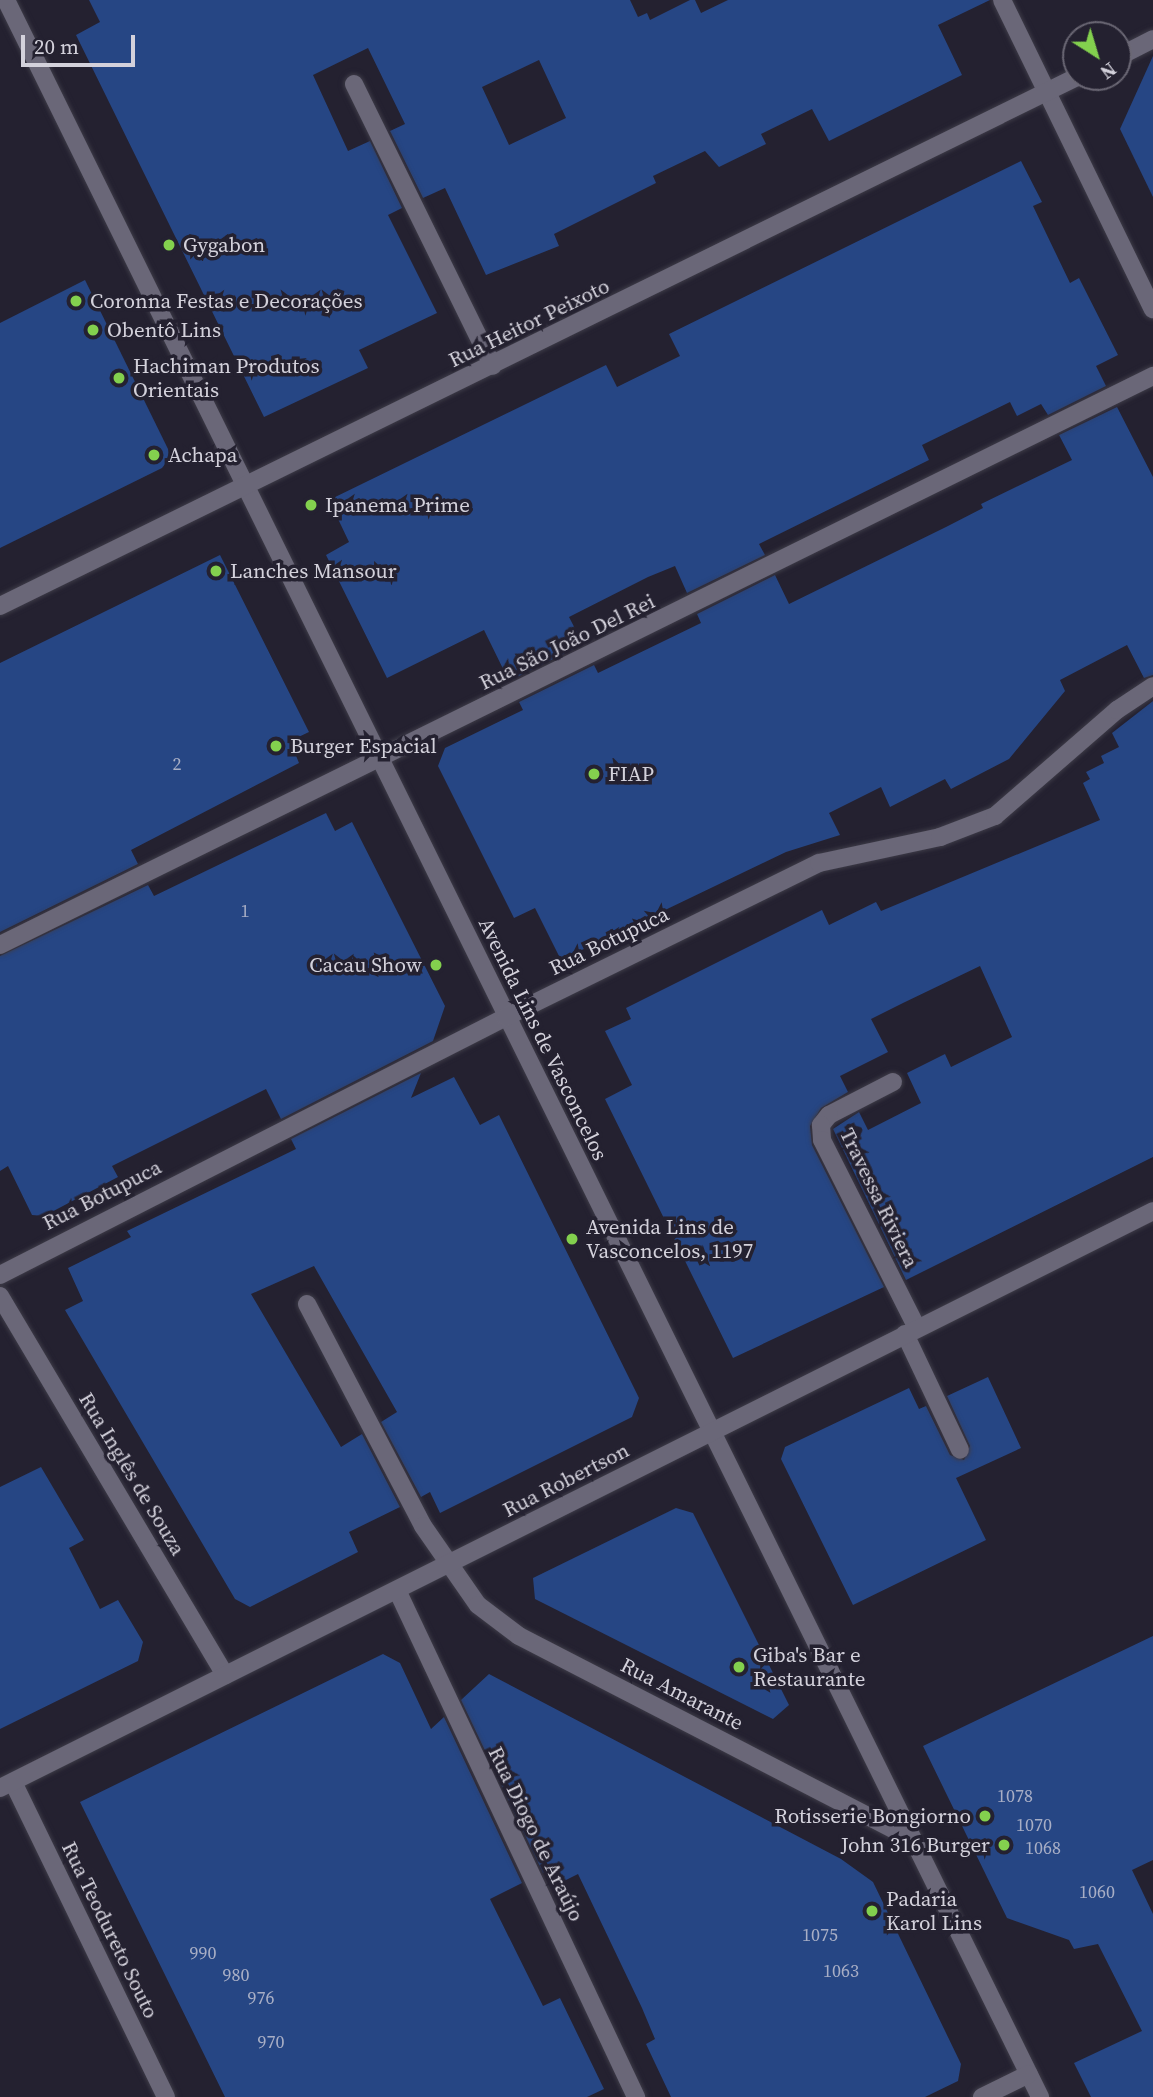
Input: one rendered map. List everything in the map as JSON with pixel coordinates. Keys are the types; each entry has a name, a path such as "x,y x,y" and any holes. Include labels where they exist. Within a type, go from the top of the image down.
{"street":[{"name":"Avenida Lins de Vasconcelos","path":"6,0 1040,2097"},
{"path":"1002,0 1153,309"},
{"path":"1132,50 1153,39"},
{"path":"354,84 493,366"},
{"name":"Rua Heitor Peixoto","path":"0,606 1062,84"},
{"name":"Rua São João Del Rei","path":"0,945 1153,376"},
{"name":"Rua Botupuca","path":"0,1275 506,1017 819,863 940,837 995,817 1116,710 1153,686"},
{"name":"Travessa Riviera","path":"893,1082 829,1115 821,1125 821,1140 911,1331 960,1450"},
{"name":"Rua Robertson","path":"7,1785 448,1567 1153,1211"},
{"name":"Rua Inglês de Souza","path":"0,1296 225,1675"},
{"name":"Rua Amarante","path":"307,1304 448,1567 478,1605 519,1636 913,1839"},
{"name":"Rua Diogo de Araújo","path":"397,1590 636,2097"},
{"name":"Rua Teodureto Souto","path":"7,1785 166,2097"},
{"path":"982,2097 1029,2074"}],"building":[{"path":"89,0 630,0 638,17 647,13 650,20 690,0 695,0 701,13 728,0 990,0 938,25 962,75 829,141 812,109 761,134 766,144 719,167 705,151 653,176 656,183 554,234 559,246 486,275 445,188 423,198 390,131 405,124 368,48 313,75 348,151 370,141 402,208 388,215 437,313 359,350 368,368 264,417 76,35 100,22","holes":["539,60 566,118 509,145 482,87"]},
{"path":"1153,56 1153,197 1120,129"},
{"path":"1021,161 1042,202 1033,206 1070,283 1079,278 1118,355 1096,366 1106,386 1048,415 1041,404 1017,416 1010,402 922,445 929,460 759,544 765,555 687,593 675,566 648,577 569,617 583,644 509,681 484,630 387,678 326,555 349,542 329,500 606,365 617,387 680,356 669,334"},
{"path":"85,280 168,449 169,459 162,468 0,548 0,323"},
{"path":"1117,407 1153,477 1153,675 1144,678 1127,645 1060,680 1065,691 1009,759 951,789 945,779 890,807 881,787 829,813 840,835 786,852 561,960 535,908 514,918 438,766 445,748 523,710 519,702 594,665 598,673 701,623 697,614 775,575 789,604 946,527 983,508 981,504 1072,460 1059,435"},
{"path":"220,555 309,732 290,741 299,763 131,850 138,864 0,932 0,663"},
{"path":"1153,701 1153,1157 906,1280 833,1129 859,1112 868,1130 921,1103 907,1073 945,1054 951,1067 1012,1037 980,966 871,1019 888,1052 840,1076 848,1092 821,1108 810,1126 812,1145 884,1287 733,1358 605,1099 632,1085 605,1031 631,1019 626,1008 822,910 829,925 876,902 881,911 1100,820 1083,783 1090,779 1086,772 1104,763 1101,756 1119,747 1112,733"},
{"path":"326,813 335,831 352,822 445,1006 433,1041 281,1119 266,1089 112,1166 118,1177 44,1216 32,1215 8,1166 0,1171 0,956 148,885 154,896"},
{"path":"421,1073 411,1098 454,1077 480,1125 499,1115 639,1398 632,1417 440,1513 430,1492 421,1497 381,1422 397,1412 314,1266 251,1294 341,1447 362,1434 400,1507 349,1532 358,1552 250,1607 235,1599 65,1310 83,1301 68,1268 131,1237 127,1231 296,1149 291,1139"},
{"path":"988,1377 1021,1448 956,1478 986,1540 853,1605 781,1459 785,1447 909,1388 919,1409 926,1406 950,1455 964,1460 970,1446 947,1396"},
{"path":"41,1467 84,1540 69,1548 100,1609 118,1600 143,1642 138,1661 0,1729 0,1487"},
{"path":"676,1508 693,1513 789,1705 773,1719 535,1599 533,1578"},
{"path":"1153,1636 1153,1860 1132,1870 1153,1914 1153,2097 1091,2097 1074,2063 1142,2031 1098,1944 1074,1949 1069,1940 1007,1918 923,1746"},
{"path":"383,1654 400,1663 431,1729 444,1717 522,1883 490,1899 543,2006 560,1998 604,2089 587,2097 225,2097 80,1802"},
{"path":"489,1674 841,1859 873,1882 961,2064 958,2081 925,2097 671,2097 646,2044 655,2039 578,1874 560,1883 552,1868 543,1873 461,1700"}],"place":[{"name":"Gygabon","path":"169,245"},
{"name":"Coronna Festas e Decorações","path":"76,301"},
{"name":"Obentô Lins","path":"93,330"},
{"name":"Hachiman Produtos Orientais","path":"119,378"},
{"name":"Achapa","path":"154,455"},
{"name":"Ipanema Prime","path":"311,505"},
{"name":"Lanches Mansour","path":"216,571"},
{"name":"Burger Espacial","path":"276,746"},
{"name":"FIAP","path":"594,774"},
{"name":"Cacau Show","path":"436,965"},
{"name":"Avenida Lins de Vasconcelos, 1197","path":"572,1239"},
{"name":"Giba's Bar e Restaurante","path":"739,1667"},
{"name":"Rotisserie Bongiorno","path":"985,1816"},
{"name":"John 316 Burger","path":"1004,1845"},
{"name":"Padaria Karol Lins","path":"872,1911"}]}
